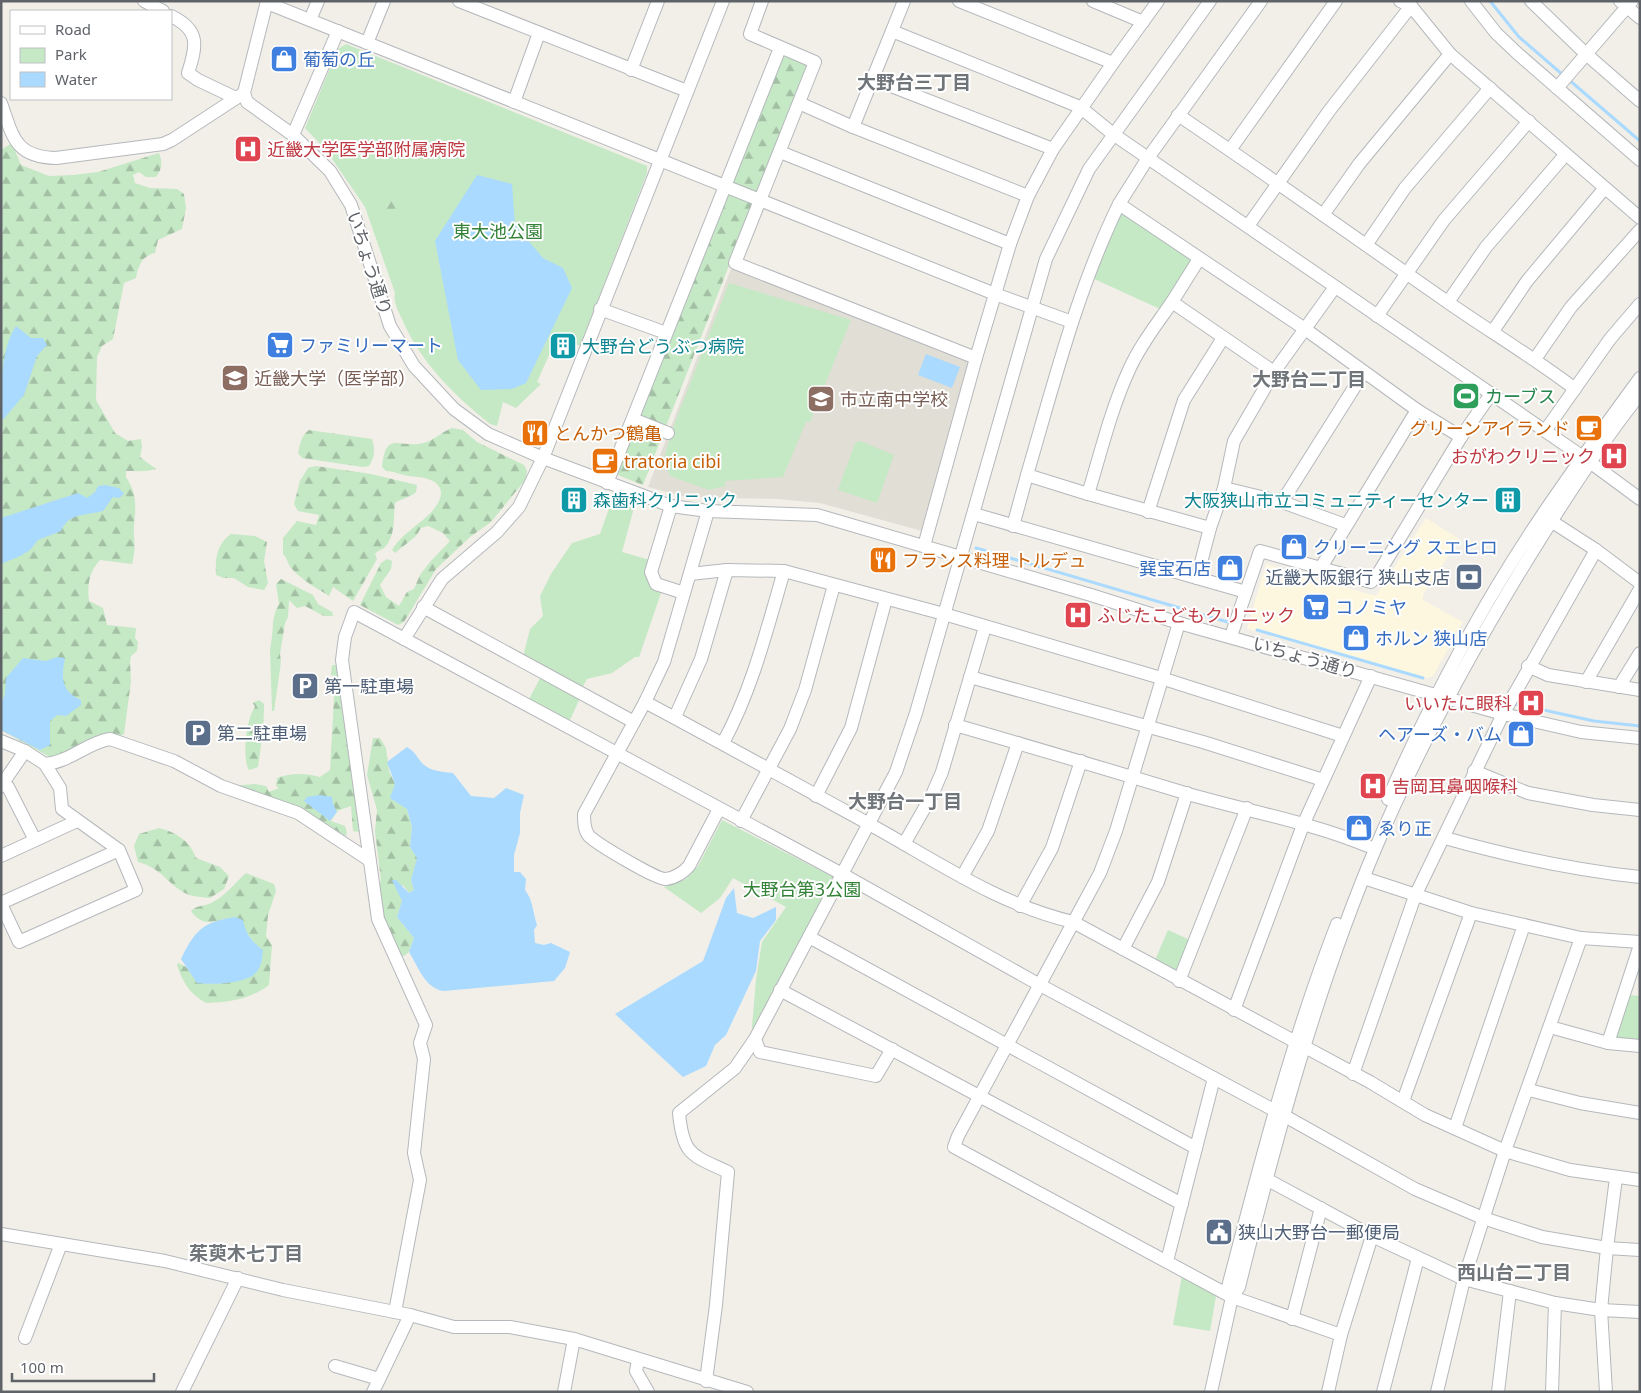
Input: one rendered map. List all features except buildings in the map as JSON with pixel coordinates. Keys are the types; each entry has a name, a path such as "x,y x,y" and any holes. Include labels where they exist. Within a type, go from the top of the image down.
{"street":[{"path":"144,1 161,10"},
{"path":"310,20 318,1"},
{"path":"367,43 384,1"},
{"path":"459,1 631,70 688,90"},
{"path":"631,70 658,1"},
{"path":"404,639 442,579 497,532 519,506 543,458 600,309 723,1"},
{"path":"762,1 750,34 815,62 735,263 976,358"},
{"path":"853,127 904,1"},
{"path":"959,1 1113,63"},
{"path":"1093,1 1143,22"},
{"path":"924,546 995,294 1010,244 1028,196 1053,149 1080,107 1158,1"},
{"path":"706,1381 716,1305 728,1172 690,1154 681,1135 679,1113 735,1068 755,1039 896,772 916,713 1046,259 1063,219 1089,169 1210,1"},
{"path":"1013,526 1072,322 1100,244 1119,204 1148,158 1261,1"},
{"path":"1230,150 1336,1"},
{"path":"1471,1 1496,33 1563,82 1640,160"},
{"path":"1531,1 1640,102"},
{"path":"1,103 13,138 19,147 39,158 56,158 163,144 240,96 267,2 659,161 995,294 1072,322"},
{"path":"1248,226 1405,3 1450,54 1529,121 1604,189 1640,218"},
{"path":"1563,82 1627,3 1640,18"},
{"path":"172,17 188,26 195,40 195,52 188,73 198,80 240,96"},
{"path":"293,135 338,31"},
{"path":"892,31 1080,107 1113,134 1587,460 1640,499"},
{"path":"514,102 539,33"},
{"path":"608,483 780,48"},
{"path":"1323,215 1359,164 1450,54"},
{"path":"873,79 1053,149"},
{"path":"1366,245 1405,188 1490,88"},
{"name":"いちょう通り","path":"240,96 293,135 330,171 351,205 390,326 414,366 454,410 481,429 543,458 671,506 708,511 817,515 1179,623 1231,636 1503,714 1581,732 1640,738"},
{"path":"799,104 1028,196"},
{"path":"1178,116 1279,183 1448,302 1493,330 1575,389"},
{"path":"1377,316 1444,220 1529,121"},
{"path":"780,152 1010,244"},
{"path":"1448,302 1486,247 1565,155"},
{"path":"1493,330 1527,281 1604,189"},
{"path":"1119,204 1305,330 1417,410 1461,437"},
{"path":"1535,359 1570,307 1640,230"},
{"path":"1088,494 1118,395 1129,369 1139,350 1199,259"},
{"path":"1197,578 1210,528 1224,488 1234,441 1274,372 1336,287"},
{"path":"1172,302 1274,372"},
{"path":"1545,431 1610,339 1640,304"},
{"path":"600,309 666,333"},
{"path":"1148,512 1184,400 1223,338"},
{"path":"1282,502 1364,372"},
{"path":"1232,1297 1228,1287 1321,966 1368,846 1405,760 1587,460 1640,378"},
{"path":"1231,636 1260,551 1371,582 1378,574 1461,437 1491,394"},
{"path":"1299,1044 1364,878 1443,696 1518,555 1587,460 1637,402"},
{"path":"1320,568 1417,410"},
{"path":"632,419 668,433"},
{"path":"1027,475 1148,512 1210,528"},
{"path":"1224,488 1282,502 1345,525"},
{"path":"671,506 651,572 656,584 684,593"},
{"path":"708,511 664,662 645,702 584,814 584,824 590,836 649,874 666,879 684,872 719,809"},
{"path":"974,514 1246,592"},
{"path":"1551,521 1596,550 1640,583"},
{"path":"1353,1074 1415,896 1474,771 1528,666 1596,550"},
{"path":"690,574 726,570 784,571 944,614 1161,678 1343,736"},
{"path":"675,718 701,659 726,570"},
{"path":"722,743 736,719 751,679 784,571"},
{"path":"741,821 770,770 790,729 805,690 834,584"},
{"path":"1586,682 1640,589"},
{"path":"816,796 851,728 886,599"},
{"path":"423,608 634,722"},
{"path":"395,1312 420,1180 414,1153 424,1059 420,1043 426,1025 378,920 342,660 344,637 354,612 842,874 1040,985 1415,1188 1483,1218 1542,1237 1606,1248 1640,1250"},
{"path":"1179,623 1116,831 1100,873 958,1136 954,1147 1232,1297 1292,1319 1341,1334"},
{"path":"904,844 939,780 985,627"},
{"path":"1619,687 1640,653"},
{"path":"1528,666 1548,675 1640,690"},
{"path":"1234,1010 1303,825 1371,676"},
{"path":"970,677 1147,726 1323,780"},
{"path":"645,702 962,877 1020,906 1046,916 1073,922 1455,1128 1505,1150 1570,1170 1640,1180"},
{"path":"955,725 1187,793 1247,808 1368,846"},
{"path":"45,764 66,760 100,741 110,739 174,761 221,786 298,813 369,860"},
{"path":"1,741 25,750 45,764 60,788 62,809 119,850 136,890 19,942 1,904 119,850"},
{"path":"962,877 988,831 1018,743"},
{"path":"25,750 2,784 8,787 35,840"},
{"path":"1020,906 1052,848 1081,761"},
{"path":"1474,771 1528,793 1593,805 1640,810"},
{"path":"1123,949 1158,882 1187,793"},
{"path":"1180,981 1247,808"},
{"path":"1,856 77,821"},
{"path":"1444,838 1514,857 1588,872 1640,877"},
{"path":"1364,878 1471,913 1581,938 1640,944 1608,1043"},
{"path":"1403,1101 1471,913"},
{"path":"1455,1128 1524,925"},
{"path":"809,937 1007,1047 1196,1148"},
{"path":"1437,1392 1464,1280 1483,1218 1505,1150 1529,1090 1581,938"},
{"path":"780,990 1182,1204"},
{"path":"1550,1027 1608,1043 1640,1046"},
{"path":"755,1039 760,1052 876,1076 892,1049"},
{"path":"1167,1261 1214,1078"},
{"path":"1529,1090 1580,1104 1640,1113"},
{"path":"1212,1392 1232,1297 1239,1287 1266,1179 1279,1113"},
{"path":"1606,1392 1601,1310 1606,1248 1616,1178"},
{"path":"1266,1179 1372,1236 1464,1280 1555,1303 1601,1310 1640,1312"},
{"path":"1292,1319 1321,1208"},
{"path":"1,1234 165,1261 410,1315 454,1327 510,1327 574,1339 747,1392"},
{"path":"1328,1392 1341,1334 1372,1236"},
{"path":"25,1338 61,1244"},
{"path":"1384,1392 1418,1258"},
{"path":"182,1392 238,1278"},
{"path":"1498,1392 1510,1291"},
{"path":"1552,1392 1555,1303"},
{"path":"373,1392 410,1315"},
{"path":"564,1392 574,1339"},
{"path":"638,1360 636,1371 648,1392"},
{"path":"335,1366 379,1379"}],"shaded area":[{"name":"市立南中学校","path":"732,266 968,359 971,364 922,531 820,503 777,499 686,497 648,487"},
{"path":"1426,518 1459,539 1423,595 1423,600 1463,622 1433,676 1424,679 1247,629 1266,564 1376,596"}],"green space":[{"name":"東大池公園","path":"346,44 647,166 647,173 580,346 557,337 537,382 541,384 516,408 503,402 497,426 490,424 463,401 428,364 410,335 396,306 395,293 365,207 326,150 305,128 338,49"},
{"path":"787,55 804,62 807,67 643,485 620,476 615,472 781,58"},
{"path":"12,143 21,165 49,176 98,172 159,153 161,166 156,177 146,177 139,172 133,175 135,183 150,188 177,189 184,194 186,208 182,229 158,240 155,253 147,256 141,262 136,278 124,283 113,339 102,346 97,357 96,400 115,433 128,441 141,439 140,457 156,469 126,471 126,477 134,494 135,506 135,548 132,564 100,560 91,574 88,590 89,601 103,608 107,625 136,628 137,651 131,656 130,662 131,681 124,734 118,737 103,735 70,752 50,757 1,730 1,150"},
{"path":"389,195 395,198 398,204 395,210 389,213 383,210 380,204 383,198"},
{"path":"1124,211 1191,257 1192,264 1160,309 1090,277 1117,212"},
{"path":"729,283 851,320 810,422 806,422 783,477 725,481 725,486 709,490 670,476 663,461 674,425"},
{"path":"452,428 463,430 477,442 524,465 527,471 526,479 491,522 470,537 436,569 404,622 398,625 360,605 381,563 387,559 392,561 391,569 380,585 386,597 399,606 407,592 414,589 420,575 430,562 450,541 443,533 428,526 421,528 416,536 395,553 392,550 403,537 429,515 438,503 441,495 438,485 433,481 386,471 382,467 384,455 390,444 424,443"},
{"path":"309,430 372,439 374,453 371,463 369,466 363,467 302,458 298,453 299,446"},
{"path":"860,441 894,455 877,503 838,490 855,443"},
{"path":"316,466 371,474 417,485 414,494 395,503 393,526 389,542 375,554 377,559 353,601 333,587 329,596 301,578 291,568 283,554 283,538 297,521 316,525 319,515 298,511 294,504 300,481 308,468"},
{"path":"613,497 635,504 622,552 650,560 662,590 639,657 635,657 612,673 587,679 582,688 523,657 530,629 543,616 540,596 551,574 572,543 600,534"},
{"path":"231,534 255,536 267,542 264,561 268,583 264,590 248,587 234,578 224,578 216,575 218,552 223,542"},
{"path":"281,579 313,595 318,604 332,612 333,616 324,616 305,606 297,608 289,600 288,617 285,623 280,654 281,662 277,667 273,661 273,632 274,617 279,604 276,584"},
{"path":"274,623 273,661 277,667 281,662 274,711 272,711 270,650"},
{"path":"332,665 336,665 341,669 359,832 353,831 351,806 337,811 331,821 345,826 347,833 344,838 232,786 255,784 266,786 269,792 279,788 276,786 277,778 298,774 320,777 330,770 335,680 331,674"},
{"path":"542,675 581,696 569,722 529,699"},
{"path":"259,700 264,704 258,767 249,770 245,748 247,729 255,707 253,703"},
{"path":"373,738 380,738 386,748 389,771 407,809 412,827 410,847 418,858 411,880 414,890 409,893 403,885 398,889 402,902 397,917 414,938 409,952 404,956 395,955 383,937 378,889 381,880 375,831 377,810 367,775"},
{"name":"大野台第3公園","path":"722,820 837,879 751,1038 756,980 762,942 786,907 733,878 720,898 701,913 664,887 686,879 698,866"},
{"path":"159,828 182,838 196,858 220,867 229,876 224,889 210,898 189,895 153,868 138,862 134,846 139,834"},
{"path":"246,873 274,884 276,891 268,915 266,936 272,945 269,985 247,997 206,1003 196,996 185,983 179,971 178,963 186,967 198,983 256,945 235,917 206,922 196,917 191,911 196,907 210,904 218,899"},
{"path":"1168,930 1190,940 1178,972 1155,960"},
{"path":"1628,995 1640,996 1640,1044 1614,1037"},
{"path":"1182,1276 1216,1296 1210,1331 1173,1325"}],"water":[{"path":"477,175 512,184 515,225 543,258 563,268 572,288 526,383 512,389 481,390 458,360 435,241"},
{"path":"16,326 31,338 43,338 47,345 37,356 24,395 1,422 4,358"},
{"path":"926,354 960,367 952,388 918,375"},
{"path":"105,485 119,488 124,494 119,498 113,497 103,511 73,518 64,525 61,531 38,540 30,550 1,564 1,518 78,493 87,498 95,492 98,486"},
{"path":"57,657 65,658 64,683 74,696 81,700 81,705 66,716 57,715 50,721 50,745 40,750 1,730 1,704 5,694 6,678 23,658 46,661"},
{"path":"407,747 429,768 453,773 471,796 494,798 506,788 524,795 520,813 520,833 514,855 514,872 520,872 526,879 525,890 531,902 537,925 534,930 535,943 544,945 551,943 570,952 565,968 554,981 444,991 432,986 423,976 409,952 414,938 397,917 402,901 392,880 396,880 409,893 414,890 411,880 417,858 410,847 412,827 407,809 390,798 395,784 387,762"},
{"path":"320,795 332,797 337,812 330,821 304,801 307,797"},
{"path":"734,888 737,913 753,918 776,907 776,920 760,941 756,971 726,1035 715,1045 706,1066 683,1077 615,1014 703,961 726,898"},
{"path":"235,917 243,920 245,929 250,937 263,950 258,970 254,975 239,981 212,984 197,983 181,959 186,949 201,929 215,922"}],"waterway":[{"path":"1490,1 1519,37 1563,75"},
{"path":"1568,79 1640,141"},
{"path":"976,548 1231,623"},
{"path":"1257,630 1423,678"},
{"path":"1516,704 1594,721 1640,726"}],"place":[{"name":"葡萄の丘","path":"284,59"},
{"name":"近畿大学医学部附属病院","path":"248,149"},
{"name":"ファミリーマート","path":"280,345"},
{"name":"大野台どうぶつ病院","path":"563,346"},
{"name":"近畿大学（医学部）","path":"235,378"},
{"name":"カーブス","path":"1466,396"},
{"name":"市立南中学校","path":"821,399"},
{"name":"グリーンアイランド","path":"1589,428"},
{"name":"とんかつ鶴亀","path":"535,433"},
{"name":"おがわクリニック","path":"1614,456"},
{"name":"tratoria cibi","path":"605,461"},
{"name":"森歯科クリニック","path":"574,500"},
{"name":"大阪狭山市立コミュニティーセンター","path":"1508,500"},
{"name":"クリーニング スエヒロ","path":"1294,547"},
{"name":"フランス料理 トルデュ","path":"883,560"},
{"name":"巽宝石店","path":"1230,568"},
{"name":"近畿大阪銀行 狭山支店","path":"1469,577"},
{"name":"コノミヤ","path":"1316,607"},
{"name":"ふじたこどもクリニック","path":"1078,615"},
{"name":"ホルン 狭山店","path":"1356,638"},
{"name":"第一駐車場","path":"305,686"},
{"name":"いいたに眼科","path":"1531,703"},
{"name":"第二駐車場","path":"198,733"},
{"name":"ヘアーズ・バム","path":"1521,734"},
{"name":"吉岡耳鼻咽喉科","path":"1373,786"},
{"name":"ゑり正","path":"1359,828"},
{"name":"狭山大野台一郵便局","path":"1219,1232"}],"district":[{"name":"大野台三丁目","path":"914,82"},
{"name":"大野台二丁目","path":"1309,379"},
{"name":"大野台一丁目","path":"905,801"},
{"name":"茱萸木七丁目","path":"246,1253"},
{"name":"西山台二丁目","path":"1514,1272"}]}
